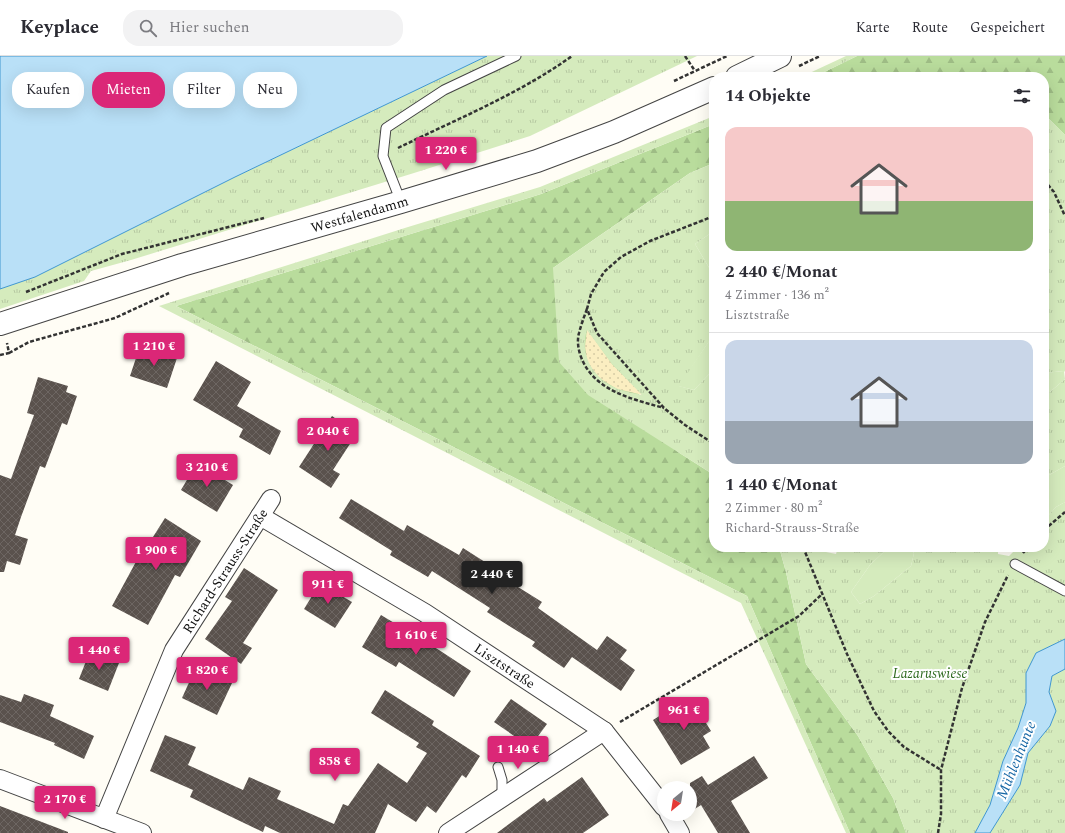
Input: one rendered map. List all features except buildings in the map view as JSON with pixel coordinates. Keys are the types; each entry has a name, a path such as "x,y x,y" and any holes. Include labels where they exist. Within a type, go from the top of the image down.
{"street":[{"path":"747,72 780,56"},
{"name":"Westfalendamm","path":"0,324 182,266 537,161 614,132 709,90"},
{"name":"Richard-Strauss-Straße","path":"104,819 174,650 271,499"},
{"name":"Lisztstraße","path":"260,516 425,613 604,731 657,798"},
{"path":"448,833 604,731"},
{"path":"0,779 142,833"},
{"path":"674,821 680,833"}],"lane":[{"path":"401,202 383,156 386,128 444,90 516,56"},
{"path":"1015,564 1065,591"},
{"path":"498,767 502,780 502,798"}],"path":[{"path":"383,156 452,123 531,82 572,56"},
{"path":"684,56 695,71"},
{"path":"667,84 728,56"},
{"path":"1049,186 1054,192 1065,216"},
{"path":"664,408 631,399 595,379 584,366 578,350 579,334 591,294 604,272 621,257 650,241 709,218"},
{"path":"587,309 597,333 628,370 664,408 685,425 709,441"},
{"path":"1049,526 1065,512"},
{"path":"805,552 847,654 874,711 888,731 904,746 942,770"},
{"path":"938,833 941,814 942,770 962,688 985,622 1003,585 1015,564 1024,552"},
{"path":"604,731 799,616 822,594"}],"green space":[{"path":"487,56 697,56 530,136 414,173 91,271 84,281 0,309 0,289 35,277 235,177"},
{"path":"846,56 857,56 824,72 812,72"},
{"path":"857,56 1065,56 1065,135 1049,119 1049,72 824,72"},
{"path":"709,118 709,126 541,194 176,306 747,596 850,833 846,833 741,603 159,306 540,187"},
{"path":"1049,119 1065,135 1065,372 1049,372"},
{"path":"709,126 709,165 690,173 553,268 678,452 709,472 709,552 780,552 806,664 858,736 893,798 906,833 850,833 747,596 176,306 541,194"},
{"path":"709,165 709,234 695,244 709,268 709,341 679,386 694,390 709,374 709,472 588,395 559,362 553,268 690,173","holes":["587,330 612,364 642,395 627,392 609,385 595,373 590,365 585,348"]},
{"path":"709,234 709,268 695,244"},
{"path":"709,341 709,374 694,390 678,386"},
{"path":"1064,371 1065,379 1049,393 1049,372"},
{"path":"1065,379 1065,466 1049,475 1049,393"},
{"path":"1065,466 1065,502 1056,507 1049,515 1049,475"},
{"name":"Lazaruswiese","path":"1065,502 1065,639 1037,653 1026,673 1026,703 1018,728 1003,761 990,805 975,833 906,833 893,798 858,736 806,664 780,552 826,552 836,554 837,552 884,552 870,565 851,592 860,604 874,596 911,566 913,552 998,552 998,554 1009,556 1013,552 1049,552 1049,515 1056,507"},
{"path":"884,552 914,553 911,566 874,596 860,604 851,592 870,565"},
{"path":"1065,669 1065,833 990,833 1020,785 1028,753 1050,726 1056,711 1049,692 1052,676"}],"sand":[{"path":"587,329 612,364 643,395 617,389 599,378 587,362 585,346"}],"water":[{"path":"0,56 487,56 235,177 35,277 0,289"},
{"name":"Mühlenhunte","path":"1065,639 1065,669 1052,676 1049,692 1056,711 1050,726 1028,753 1020,785 990,833 975,833 990,805 1003,761 1018,728 1026,703 1026,673 1036,653"}]}
